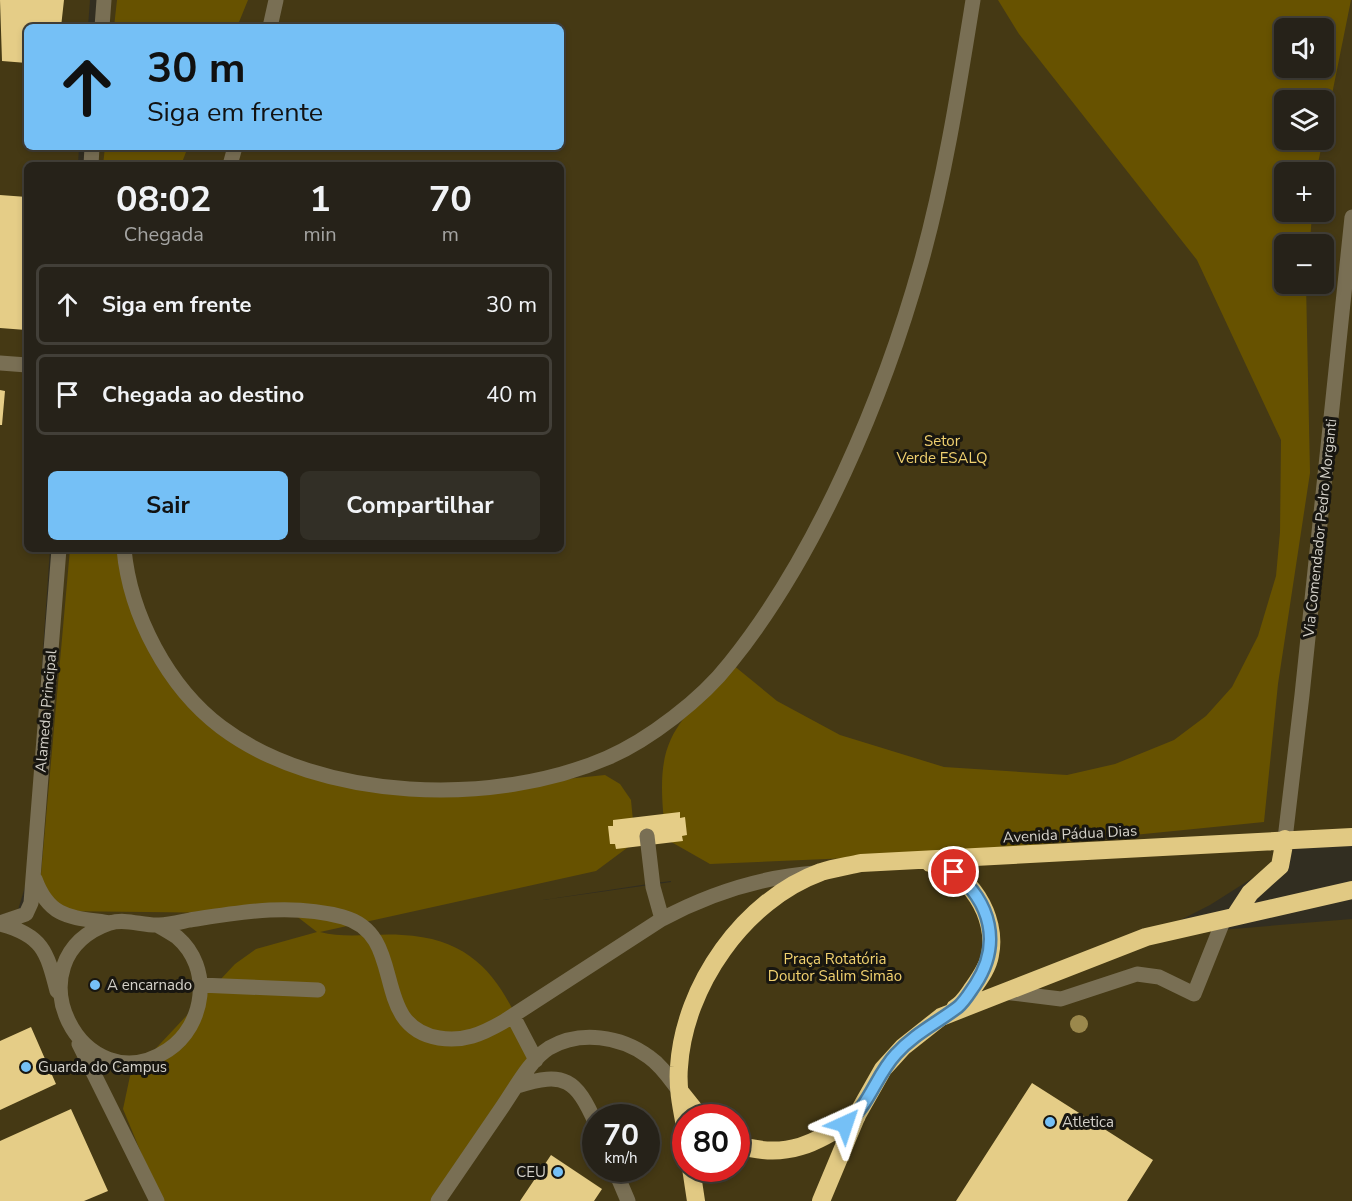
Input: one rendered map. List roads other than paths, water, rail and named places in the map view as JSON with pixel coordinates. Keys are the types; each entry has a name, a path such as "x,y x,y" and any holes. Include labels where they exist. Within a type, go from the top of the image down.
{"highway":[{"name":"Avenida Pádua Dias","path":"682,1104 678,1068 682,1045 692,1011 723,948 745,922 770,902 821,872 861,863 1352,837"},
{"path":"1230,917 1250,893 1280,866 1285,839"},
{"path":"821,1201 857,1115 883,1069 903,1047 940,1017 959,1006 982,975 990,955 991,934 986,914 968,883 938,864 911,860"},
{"path":"940,1017 1146,937 1352,890"},
{"path":"680,1092 690,1104"},
{"path":"750,1147 792,1150 814,1143 857,1115"},
{"path":"693,1182 696,1201"}],"street":[{"path":"102,24 104,0"},
{"path":"271,24 276,0"},
{"path":"124,552 126,566 141,617 150,641 164,664 195,702 222,727 285,763 354,782 447,790 548,777 603,760 628,748 692,701 728,666 770,606 834,497 888,361 921,262 958,90 973,0"},
{"name":"Via Comendador Pedro Morganti","path":"1285,839 1352,217"},
{"path":"0,363 24,365"},
{"name":"Alameda Principal","path":"0,924 26,914 31,903 59,552"},
{"path":"647,836 653,887 662,919"},
{"path":"33,874 43,900 56,910 76,918 111,923 135,921 157,925 234,913 286,908 324,912 350,919 369,933 382,956 398,1010 409,1026 424,1035 461,1040 479,1035 513,1016 662,919 729,889 786,875 821,872"},
{"path":"1000,992 1061,999 1137,974 1159,977 1194,994 1230,917"},
{"path":"64,1016 60,993 63,970 74,949 90,933 111,923"},
{"path":"0,924 22,930 40,945 49,958 64,1016 157,1201"},
{"path":"75,1036 93,1051 115,1060 138,1061 160,1055 180,1042 193,1023 200,1001 200,985 192,956 177,938 157,925"},
{"path":"200,985 318,990"},
{"path":"513,1016 536,1060"},
{"path":"438,1201 517,1086 536,1060 548,1049 566,1041 588,1037 611,1039 648,1056 661,1067 680,1092"},
{"path":"517,1086 552,1077 568,1082 586,1104"},
{"path":"620,1182 628,1201"}],"place":[{"name":"A encarnado","path":"95,985"},
{"name":"Guarda do Campus","path":"26,1067"},
{"name":"Atletica","path":"1050,1122"},
{"name":"CEU","path":"558,1172"}],"park label":[{"name":"Setor Verde ESALQ","path":"942,450"},
{"name":"Praça Rotatória Doutor Salim Simão","path":"835,968"}]}
